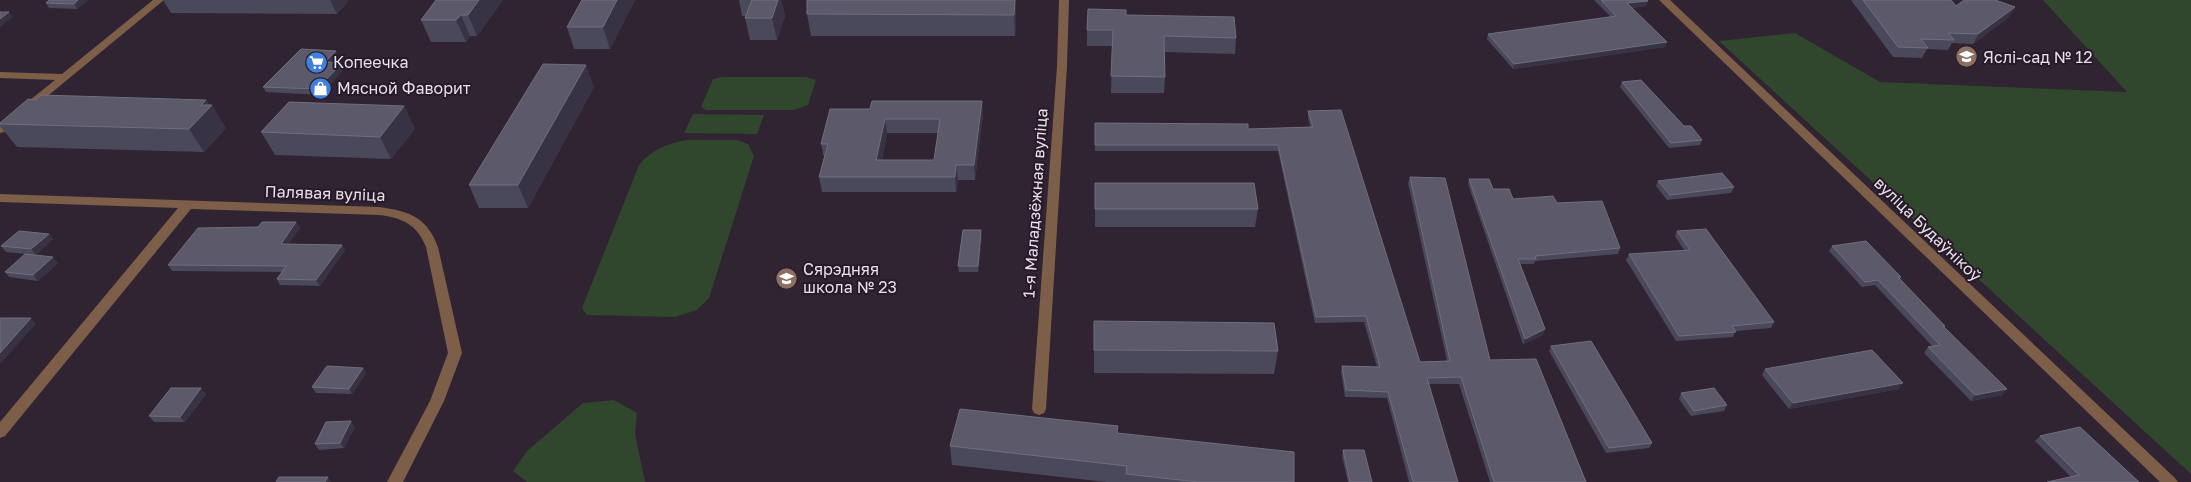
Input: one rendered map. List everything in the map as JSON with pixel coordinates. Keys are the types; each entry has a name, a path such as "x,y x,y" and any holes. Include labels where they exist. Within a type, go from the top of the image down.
{"street":[{"path":"0,130 159,0"},
{"name":"1-я Маладзёжная вуліца","path":"1039,409 1062,66 1064,0"},
{"name":"вуліца Будаўнікоў","path":"1664,0 2170,482"},
{"path":"0,75 63,77"},
{"name":"Палявая вуліца","path":"0,198 389,212 411,219 426,230 432,247 455,353 453,366 395,482"},
{"path":"0,432 188,205"}],"green space":[{"path":"2043,0 2191,0 2191,474 1719,41 1795,33 1880,82 2127,92"},
{"path":"722,77 806,77 816,80 808,105 794,110 706,110 701,107 713,79"},
{"path":"693,114 764,115 757,134 684,133"},
{"path":"686,140 737,140 748,144 754,156 709,298 697,310 675,317 587,315 582,308 639,165 644,159 660,148"},
{"path":"614,400 637,413 635,434 645,482 527,482 513,471 527,451 583,403"}],"building":[{"path":"49,0 78,0 74,4 46,3"},
{"path":"436,0 479,0 468,15 461,15 456,20 421,20"},
{"path":"582,0 617,0 603,27 567,27"},
{"path":"752,0 778,0 772,18 745,18"},
{"path":"807,0 1015,0 1014,15 807,14"},
{"path":"1601,0 1647,0 1627,3 1667,42 1514,64 1488,34 1616,16"},
{"path":"1863,0 1951,0 1956,6 1964,0 1995,0 2015,7 1978,34 1948,33 1954,40 1921,39 1928,48 1898,47"},
{"path":"1088,9 1126,10 1126,15 1234,17 1236,38 1164,36 1165,77 1111,76 1113,30 1087,30"},
{"path":"0,12 9,12 0,19"},
{"path":"301,49 336,51 325,62 342,63 317,89 263,87"},
{"path":"543,64 586,65 518,185 469,185"},
{"path":"1641,80 1684,126 1691,126 1702,140 1671,143 1622,82"},
{"path":"41,95 206,100 201,105 212,105 189,129 0,124 28,99 36,100"},
{"path":"872,101 982,101 974,165 956,165 955,177 819,177 828,144 821,144 830,109 870,109","holes":["885,119 940,119 934,160 876,160"]},
{"path":"289,102 404,106 380,137 261,132"},
{"path":"1341,110 1420,362 1450,361 1410,177 1445,178 1490,360 1536,359 1586,482 1494,482 1461,377 1427,378 1458,482 1413,482 1388,392 1346,390 1342,366 1380,367 1366,316 1316,317 1278,145 1095,145 1095,123 1248,124 1248,129 1313,127 1308,111"},
{"path":"1722,173 1734,187 1670,195 1658,181"},
{"path":"1469,179 1489,179 1493,189 1509,189 1513,199 1553,196 1557,203 1602,201 1620,248 1535,256 1536,259 1518,259 1545,329 1525,339"},
{"path":"1095,183 1254,183 1258,209 1095,209"},
{"path":"262,222 296,222 281,244 342,245 316,280 277,279 286,266 168,265 198,228 258,227"},
{"path":"1706,229 1774,322 1732,326 1736,332 1679,336 1629,254 1690,250 1677,231"},
{"path":"963,230 981,230 978,266 958,266"},
{"path":"19,231 49,234 31,249 1,246"},
{"path":"1866,241 1945,326 1943,326 2007,389 1975,395 1928,347 1940,345 1878,280 1865,282 1832,246"},
{"path":"25,254 53,257 33,275 5,272"},
{"path":"0,318 31,318 0,353"},
{"path":"1094,321 1274,323 1278,351 1094,350"},
{"path":"1591,341 1652,443 1609,448 1551,346"},
{"path":"1872,350 1903,383 1793,403 1765,369"},
{"path":"327,366 363,368 349,389 312,387"},
{"path":"171,388 201,388 180,417 149,416"},
{"path":"1714,388 1727,405 1694,411 1681,393"},
{"path":"960,409 1118,426 1117,433 1294,452 1294,482 1198,482 1126,474 1127,466 950,446"},
{"path":"351,421 340,443 315,444 326,422"},
{"path":"2080,427 2139,482 2047,482 2079,475 2040,436"},
{"path":"1343,450 1364,450 1372,482 1350,482"},
{"path":"279,477 328,477 325,482 276,482"}],"place":[{"name":"Яслі-сад № 12","path":"1967,57"},
{"name":"Копеечка","path":"317,62"},
{"name":"Мясной Фаворит","path":"321,88"},
{"name":"Сярэдняя школа № 23","path":"787,278"}]}
